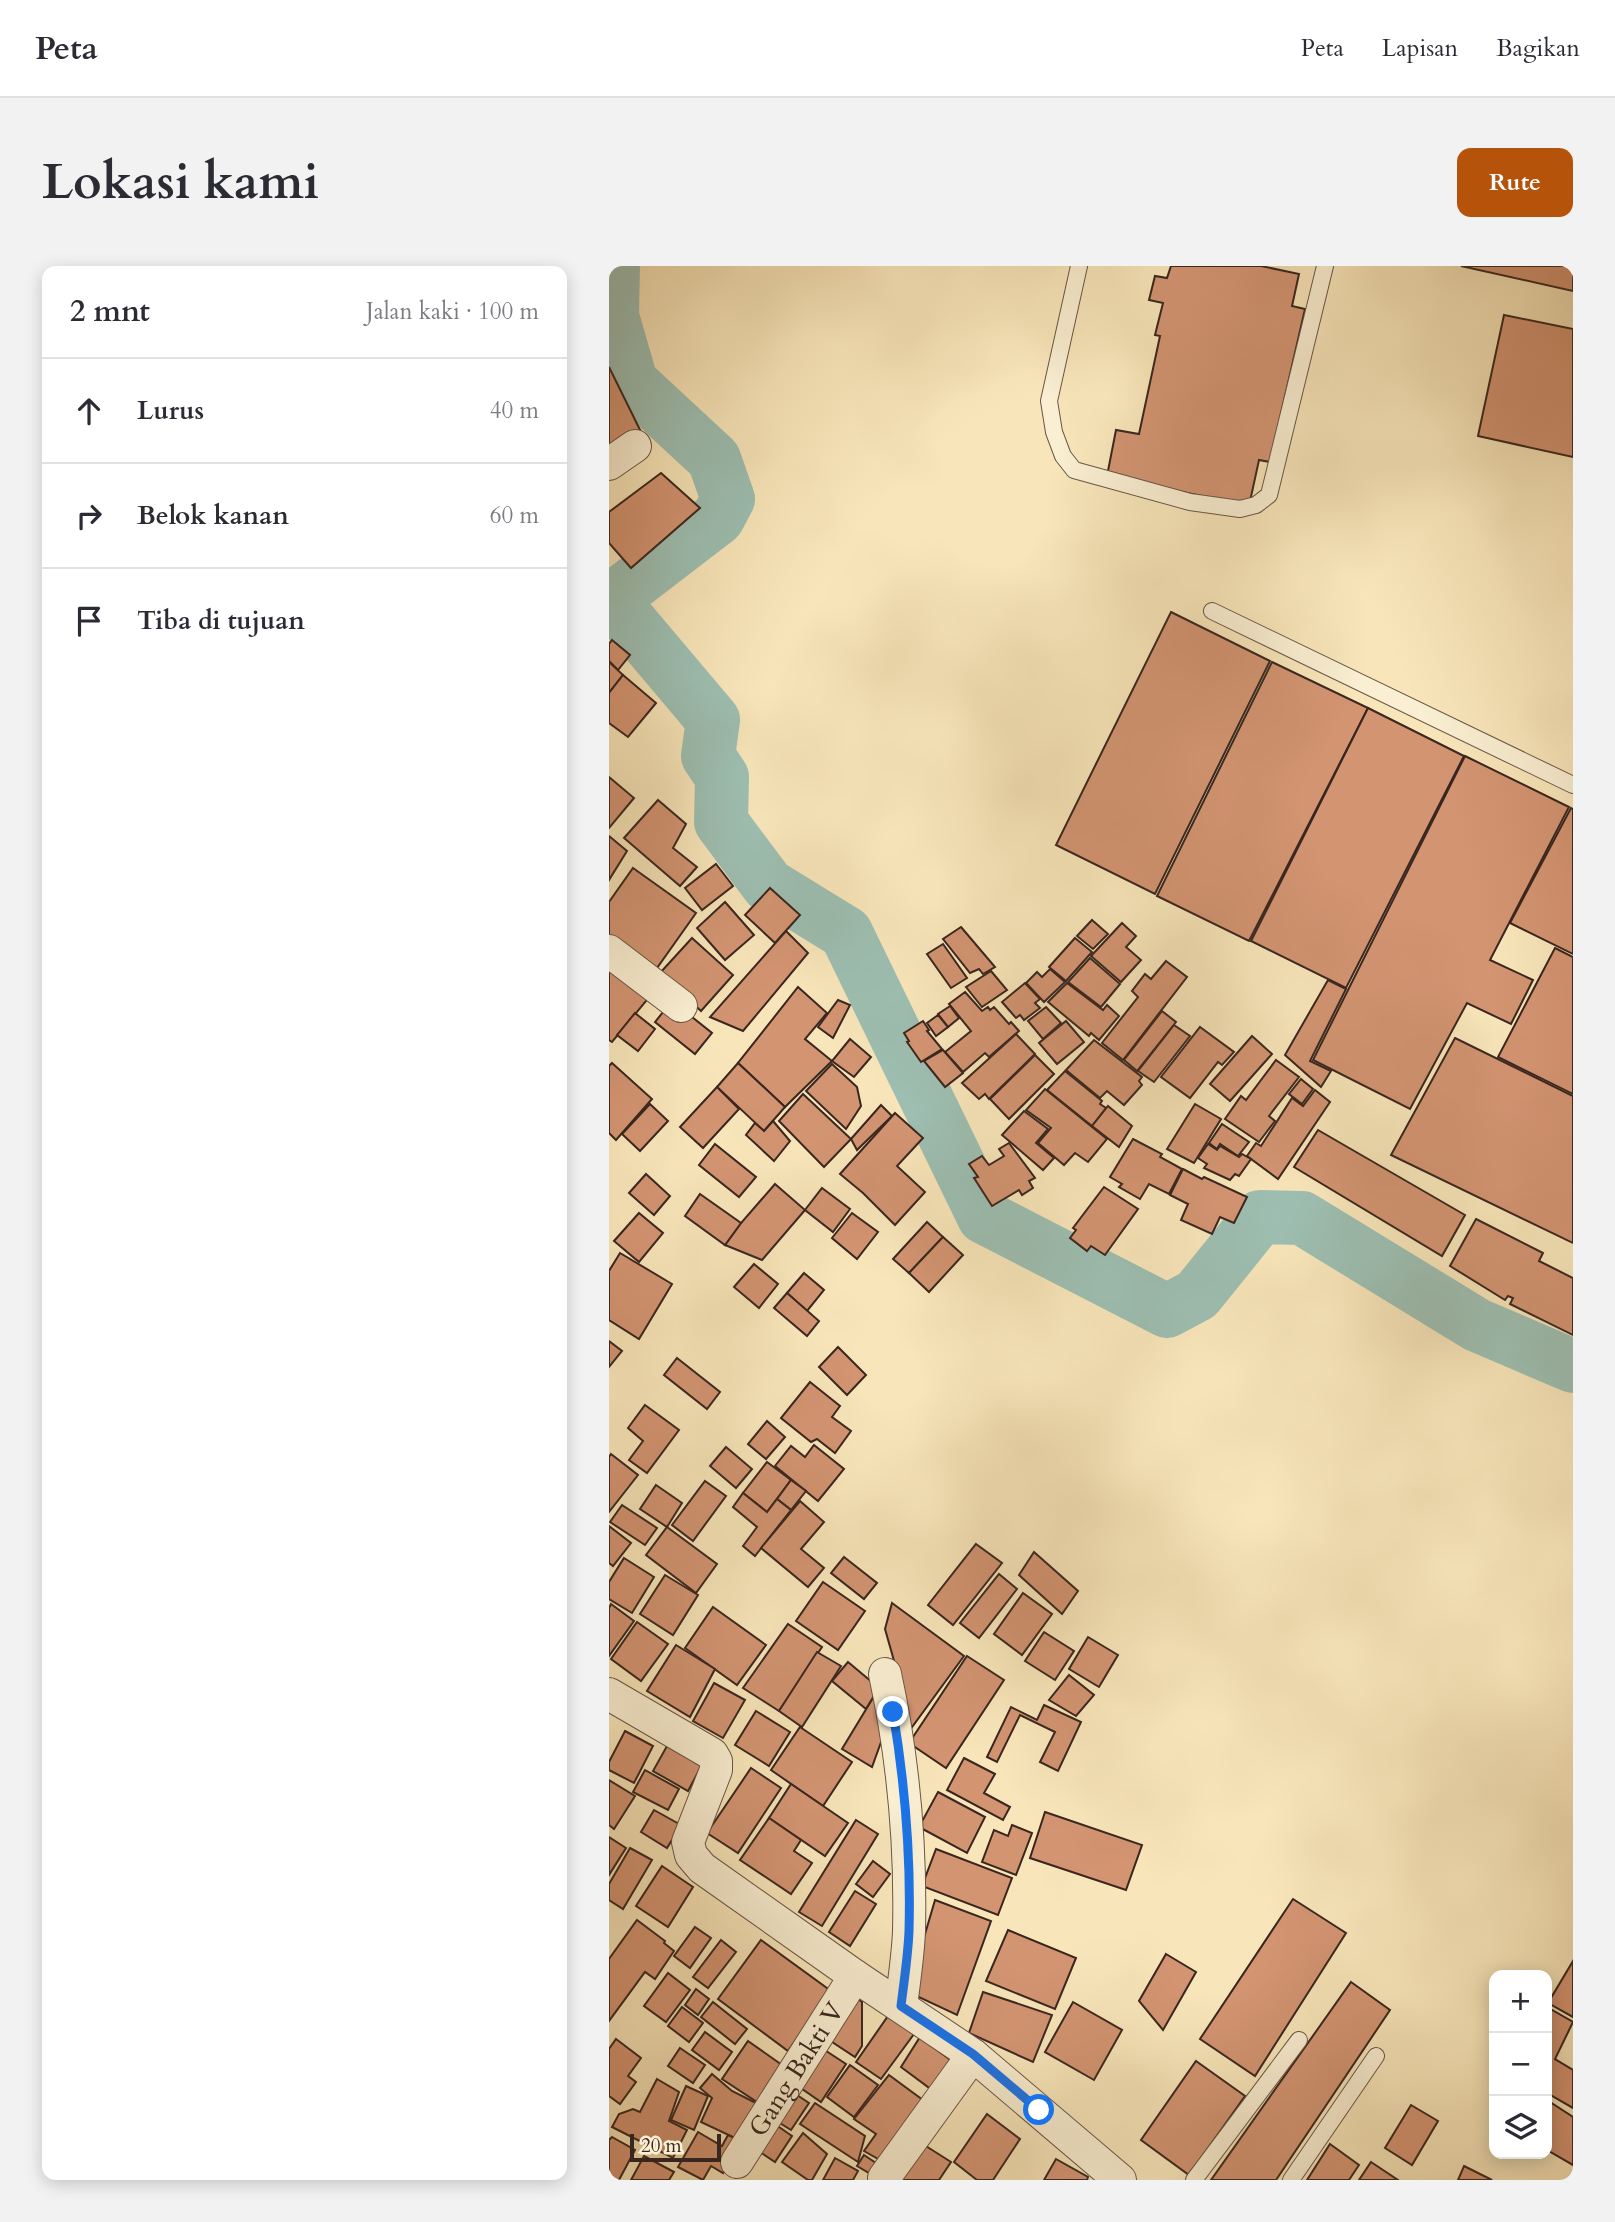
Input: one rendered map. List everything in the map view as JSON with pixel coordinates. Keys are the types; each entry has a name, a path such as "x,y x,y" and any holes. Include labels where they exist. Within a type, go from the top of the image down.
{"street":[{"path":"609,464 635,446"},
{"path":"609,951 681,1006"},
{"path":"885,1674 900,1754 908,1880 909,1934 901,2006"},
{"path":"609,1693 712,1754 716,1761 716,1770 688,1842 691,1855 702,1867 855,1976 973,2054 1111,2177"},
{"name":"Gang Bakti V","path":"737,2162 855,1976"},
{"path":"884,2178 973,2054"}],"lane":[{"path":"1079,266 1049,401 1054,432 1063,456 1074,470 1190,502 1240,509 1256,505 1269,495 1325,266"},
{"path":"1212,611 1573,785"},
{"path":"1194,2180 1299,2040"},
{"path":"1291,2180 1376,2056"}],"building":[{"path":"1171,266 1261,266 1299,274 1292,306 1305,309 1270,462 1259,460 1249,506 1107,476 1116,430 1139,434 1160,336 1155,335 1163,303 1149,300 1155,276 1167,278"},
{"path":"1461,266 1573,266 1573,291"},
{"path":"1504,315 1573,329 1573,457 1478,436"},
{"path":"609,367 644,438 609,451"},
{"path":"661,473 700,508 631,568 609,543 609,512"},
{"path":"1171,612 1270,661 1155,894 1056,845"},
{"path":"612,640 630,655 618,670 609,661 609,644"},
{"path":"609,662 623,675 609,693"},
{"path":"1272,662 1368,708 1249,941 1157,896"},
{"path":"623,675 656,703 628,737 609,723 609,693"},
{"path":"1368,708 1464,756 1346,988 1251,941"},
{"path":"1465,756 1569,807 1490,960 1533,980 1511,1024 1467,1003 1410,1109 1313,1060"},
{"path":"609,777 634,798 609,828"},
{"path":"658,800 686,824 673,848 697,867 680,886 624,838"},
{"path":"1571,808 1573,809 1573,954 1510,923"},
{"path":"609,836 627,851 609,880"},
{"path":"716,864 733,886 702,910 685,888"},
{"path":"633,868 696,913 652,975 609,944 609,902"},
{"path":"770,888 800,915 775,943 745,915"},
{"path":"725,902 754,935 725,960 697,928"},
{"path":"1092,920 1108,934 1093,949 1077,936"},
{"path":"1122,923 1136,936 1126,947 1141,960 1121,982 1091,956"},
{"path":"961,927 995,967 983,974 979,969 970,973 943,939"},
{"path":"786,931 808,953 743,1031 710,1017"},
{"path":"692,938 733,975 701,1011 660,973"},
{"path":"1075,938 1092,952 1066,981 1049,967"},
{"path":"943,944 967,978 951,988 927,954"},
{"path":"1555,948 1573,957 1573,1094 1498,1057"},
{"path":"609,952 656,989 612,1042 609,1040"},
{"path":"1090,958 1120,984 1101,1007 1068,982"},
{"path":"1166,961 1187,977 1123,1060 1102,1043 1138,997 1132,991 1145,974 1151,979"},
{"path":"1050,969 1065,982 1044,1002 1026,983 1037,972 1042,977"},
{"path":"991,971 1007,990 982,1007 966,987"},
{"path":"1328,980 1346,989 1310,1061 1331,1071 1321,1087 1285,1055"},
{"path":"1025,983 1040,999 1035,1003 1040,1008 1024,1020 1020,1015 1016,1018 1002,1002"},
{"path":"1067,983 1103,1010 1107,1005 1119,1016 1099,1040 1091,1033 1089,1036 1048,1002"},
{"path":"798,987 827,1013 805,1039 832,1061 785,1107 738,1063"},
{"path":"965,992 982,1011 994,1007 1019,1031 989,1057 985,1053 963,1072 945,1052 971,1031 949,1004"},
{"path":"838,1000 850,1005 833,1038 818,1027"},
{"path":"672,1001 712,1033 695,1054 655,1022"},
{"path":"950,1006 959,1018 948,1027 938,1014"},
{"path":"1046,1007 1061,1023 1043,1039 1028,1021"},
{"path":"1162,1011 1176,1022 1137,1071 1124,1060"},
{"path":"635,1013 655,1029 638,1051 617,1035"},
{"path":"938,1015 948,1027 936,1036 927,1023"},
{"path":"923,1021 929,1030 927,1031 942,1049 921,1062 904,1033"},
{"path":"1066,1021 1084,1042 1057,1064 1039,1043"},
{"path":"1174,1025 1190,1036 1154,1082 1138,1071"},
{"path":"1200,1027 1234,1052 1222,1065 1218,1062 1190,1098 1161,1077"},
{"path":"1016,1034 1035,1054 989,1099 985,1094 979,1099 962,1083"},
{"path":"1252,1036 1272,1054 1230,1101 1210,1084"},
{"path":"1455,1038 1573,1096 1573,1243 1391,1155"},
{"path":"850,1039 871,1057 854,1077 832,1061"},
{"path":"1094,1040 1142,1077 1139,1081 1142,1085 1124,1105 1107,1091 1100,1098 1066,1070"},
{"path":"943,1050 963,1073 945,1087 924,1061"},
{"path":"1035,1055 1054,1074 1009,1119 990,1099"},
{"path":"1276,1060 1299,1077 1269,1116 1275,1121 1259,1142 1225,1119 1241,1096 1246,1100"},
{"path":"612,1063 652,1099 616,1140 609,1133 609,1066"},
{"path":"738,1063 785,1107 764,1131 717,1087"},
{"path":"832,1064 857,1087 861,1106 846,1129 806,1091"},
{"path":"1065,1071 1102,1101 1100,1104 1106,1108 1092,1126 1047,1090"},
{"path":"1301,1079 1313,1089 1302,1104 1289,1094"},
{"path":"717,1087 739,1109 703,1148 680,1127"},
{"path":"1045,1089 1107,1139 1088,1162 1075,1153 1064,1165 1038,1143 1051,1128 1026,1110"},
{"path":"1315,1090 1330,1102 1278,1179 1247,1156 1256,1143 1261,1146 1292,1098 1303,1106"},
{"path":"803,1094 851,1139 824,1167 779,1121"},
{"path":"650,1104 668,1121 640,1151 622,1134"},
{"path":"1195,1104 1221,1119 1194,1163 1167,1149"},
{"path":"881,1105 892,1116 857,1150 851,1139"},
{"path":"1108,1106 1132,1126 1119,1147 1092,1126"},
{"path":"1024,1111 1048,1129 1036,1143 1054,1158 1043,1170 1002,1135"},
{"path":"895,1113 923,1138 897,1166 925,1192 895,1225 840,1174"},
{"path":"773,1121 790,1141 774,1161 746,1135 755,1123 764,1131"},
{"path":"1222,1124 1249,1142 1238,1156 1220,1144 1217,1149 1209,1143"},
{"path":"1318,1130 1465,1215 1442,1256 1294,1167"},
{"path":"1133,1139 1162,1154 1160,1157 1182,1169 1169,1194 1149,1184 1140,1199 1119,1187 1122,1184 1110,1177"},
{"path":"1009,1143 1035,1178 1029,1181 1033,1188 1022,1195 1019,1190 992,1206 974,1178 978,1177 969,1164 982,1156 989,1165 1004,1156 999,1149"},
{"path":"715,1144 756,1177 739,1197 699,1165"},
{"path":"1208,1144 1217,1150 1220,1146 1239,1157 1242,1154 1251,1159 1239,1176 1235,1174 1230,1180 1204,1168 1207,1164 1198,1158"},
{"path":"1183,1169 1247,1197 1234,1223 1220,1217 1212,1234 1181,1220 1188,1204 1170,1195"},
{"path":"646,1174 670,1196 654,1215 629,1193"},
{"path":"775,1184 805,1210 762,1260 725,1245 741,1223"},
{"path":"1104,1187 1138,1209 1105,1255 1091,1246 1087,1251 1070,1238 1076,1230 1073,1228"},
{"path":"822,1188 850,1209 833,1232 805,1210"},
{"path":"700,1194 741,1223 725,1245 685,1216"},
{"path":"639,1213 663,1233 639,1262 614,1241"},
{"path":"852,1213 878,1232 857,1259 832,1238"},
{"path":"1476,1219 1543,1253 1539,1261 1573,1278 1573,1335 1510,1304 1513,1298 1508,1296 1505,1300 1450,1266"},
{"path":"927,1222 943,1237 909,1273 893,1259"},
{"path":"943,1237 963,1255 929,1292 909,1273"},
{"path":"620,1253 672,1284 639,1339 609,1320 609,1271"},
{"path":"754,1264 778,1284 759,1308 734,1287"},
{"path":"804,1273 824,1290 807,1311 787,1293"},
{"path":"787,1293 819,1321 807,1336 774,1308"},
{"path":"609,1341 622,1351 609,1367"},
{"path":"838,1347 866,1375 847,1395 819,1367"},
{"path":"677,1358 720,1392 707,1409 664,1375"},
{"path":"810,1382 840,1406 832,1417 851,1431 835,1453 817,1439 811,1442 781,1418"},
{"path":"645,1405 679,1430 647,1473 629,1460 643,1441 628,1428"},
{"path":"767,1421 785,1437 766,1459 748,1444"},
{"path":"814,1445 844,1469 818,1501 775,1466 791,1446 805,1457"},
{"path":"726,1447 752,1469 736,1488 710,1466"},
{"path":"611,1454 638,1475 609,1512 609,1457"},
{"path":"767,1462 791,1480 767,1512 743,1493"},
{"path":"791,1480 806,1491 791,1510 777,1499"},
{"path":"705,1481 726,1496 693,1541 672,1525"},
{"path":"656,1485 682,1503 667,1527 640,1509"},
{"path":"743,1493 767,1512 777,1499 791,1510 755,1556 743,1546 757,1527 733,1507"},
{"path":"800,1501 824,1522 801,1549 824,1568 808,1587 761,1548"},
{"path":"622,1505 657,1528 645,1545 610,1522"},
{"path":"609,1526 631,1543 613,1566 609,1563"},
{"path":"667,1527 717,1564 696,1593 646,1555"},
{"path":"976,1544 1002,1563 953,1625 928,1605"},
{"path":"1034,1552 1078,1591 1062,1614 1019,1575"},
{"path":"844,1557 877,1583 864,1599 831,1573"},
{"path":"624,1558 654,1577 632,1613 609,1599 609,1582"},
{"path":"999,1574 1017,1589 979,1638 960,1623"},
{"path":"665,1575 698,1595 673,1635 640,1614"},
{"path":"823,1582 865,1611 838,1650 796,1621"},
{"path":"1023,1593 1052,1614 1022,1655 994,1634"},
{"path":"892,1603 964,1656 904,1738 902,1689 885,1629"},
{"path":"611,1604 634,1621 609,1656 609,1608"},
{"path":"713,1607 766,1645 737,1685 685,1648"},
{"path":"637,1622 668,1644 641,1681 611,1659"},
{"path":"788,1624 822,1647 779,1711 743,1688"},
{"path":"1044,1632 1074,1651 1055,1680 1025,1661"},
{"path":"1088,1637 1118,1655 1099,1687 1069,1669"},
{"path":"676,1645 715,1669 690,1717 647,1691"},
{"path":"817,1652 841,1666 802,1727 779,1711"},
{"path":"967,1656 1004,1680 946,1768 909,1743"},
{"path":"848,1662 879,1688 866,1709 832,1681"},
{"path":"1069,1675 1094,1695 1076,1716 1049,1700"},
{"path":"714,1683 745,1700 723,1738 693,1721"},
{"path":"879,1688 889,1720 872,1767 842,1749"},
{"path":"1044,1705 1081,1722 1058,1771 1040,1762 1055,1732 1020,1715 997,1762 987,1757 1011,1707 1037,1720"},
{"path":"756,1711 790,1732 769,1766 735,1745"},
{"path":"800,1727 852,1762 823,1806 771,1770"},
{"path":"625,1731 653,1746 634,1783 609,1770 609,1762"},
{"path":"667,1746 702,1765 688,1791 653,1771"},
{"path":"964,1758 995,1774 984,1793 1010,1807 1003,1820 947,1790"},
{"path":"751,1768 781,1788 738,1853 707,1833"},
{"path":"645,1770 679,1789 668,1810 633,1792"},
{"path":"609,1780 635,1796 614,1829 609,1825"},
{"path":"791,1784 848,1823 825,1856 769,1818"},
{"path":"938,1792 985,1817 967,1853 919,1827"},
{"path":"654,1810 681,1825 667,1848 641,1832"},
{"path":"1045,1812 1142,1845 1126,1890 1030,1858"},
{"path":"769,1818 801,1840 794,1851 812,1863 791,1894 740,1860"},
{"path":"856,1820 878,1834 822,1926 799,1912"},
{"path":"1012,1825 1032,1833 1016,1875 982,1862 994,1830 1008,1836"},
{"path":"609,1837 626,1848 609,1875"},
{"path":"630,1848 652,1860 623,1909 609,1900 609,1884"},
{"path":"936,1849 1012,1878 998,1915 922,1886"},
{"path":"873,1861 890,1874 873,1897 856,1884"},
{"path":"662,1866 693,1887 668,1927 636,1906"},
{"path":"855,1891 876,1904 850,1946 829,1932"},
{"path":"1293,1899 1346,1933 1255,2076 1200,2039"},
{"path":"935,1900 991,1921 957,2015 908,1992"},
{"path":"637,1920 674,1951 655,1979 645,1972 609,2021 609,1959"},
{"path":"695,1927 711,1938 690,1968 674,1956"},
{"path":"1008,1930 1076,1958 1055,2009 986,1981"},
{"path":"721,1940 736,1952 708,1988 693,1977"},
{"path":"761,1940 831,1991 788,2051 718,1999"},
{"path":"1166,1954 1196,1972 1163,2030 1139,2001"},
{"path":"1573,1961 1573,2017 1552,2005 1552,1996"},
{"path":"668,1973 690,1990 666,2022 644,2006"},
{"path":"1351,1982 1390,2010 1276,2180 1211,2180"},
{"path":"696,1989 709,1999 698,2015 685,2005"},
{"path":"983,1992 1052,2015 1033,2062 969,2033"},
{"path":"851,1994 862,2002 862,2046 855,2057 823,2036"},
{"path":"713,2002 747,2029 735,2044 701,2017"},
{"path":"1073,2002 1122,2030 1094,2080 1045,2052"},
{"path":"682,2007 703,2023 689,2042 668,2026"},
{"path":"1552,2010 1573,2022 1555,2059 1573,2070 1573,2108 1552,2096"},
{"path":"888,2016 914,2034 881,2079 856,2062"},
{"path":"705,2032 732,2052 719,2070 692,2050"},
{"path":"920,2037 953,2062 932,2090 901,2067"},
{"path":"616,2039 641,2058 628,2076 636,2082 620,2104 609,2096 609,2049"},
{"path":"748,2041 782,2065 757,2102 722,2079"},
{"path":"817,2045 846,2064 821,2102 792,2082"},
{"path":"680,2048 705,2065 693,2083 668,2066"},
{"path":"1196,2061 1245,2096 1189,2175 1141,2140"},
{"path":"850,2065 878,2085 854,2117 827,2097"},
{"path":"712,2074 732,2091 756,2103 739,2140 701,2122 712,2098 700,2088"},
{"path":"889,2075 931,2106 887,2164 864,2151 876,2134 854,2119"},
{"path":"657,2079 679,2092 669,2121 687,2130 673,2158 612,2127 619,2114 633,2109 640,2112"},
{"path":"686,2086 708,2096 694,2130 671,2120"},
{"path":"788,2089 809,2103 791,2130 770,2117"},
{"path":"815,2103 865,2136 858,2162 800,2124"},
{"path":"1552,2103 1573,2117 1573,2165 1552,2153"},
{"path":"1411,2105 1438,2121 1412,2165 1385,2148"},
{"path":"987,2114 1020,2139 993,2180 977,2180 954,2162"},
{"path":"769,2120 792,2136 775,2162 751,2146"},
{"path":"698,2132 722,2146 728,2135 741,2141 723,2173 711,2166 703,2180 678,2167"},
{"path":"803,2133 827,2154 812,2180 782,2162"},
{"path":"612,2137 635,2150 619,2180 609,2180 609,2140"},
{"path":"918,2141 951,2162 939,2180 893,2180"},
{"path":"1330,2144 1359,2165 1349,2180 1307,2180"},
{"path":"864,2155 885,2169 879,2179 857,2166"},
{"path":"644,2156 674,2172 669,2180 631,2180"},
{"path":"835,2158 858,2171 853,2180 823,2180"},
{"path":"1056,2159 1088,2177 1087,2180 1044,2180"},
{"path":"1371,2162 1398,2180 1359,2180"},
{"path":"1464,2166 1492,2180 1458,2180"}],"waterway":[{"path":"613,266 612,316 631,382 714,459 728,499 718,518 623,591 621,611 713,720 708,756 722,777 721,822 768,885 846,933 984,1217 1167,1311 1197,1295 1260,1217 1302,1218 1477,1325 1573,1366"}],"route":[{"path":"893,1712 900,1754 908,1880 909,1934 901,2006 973,2054 1039,2110"}]}
